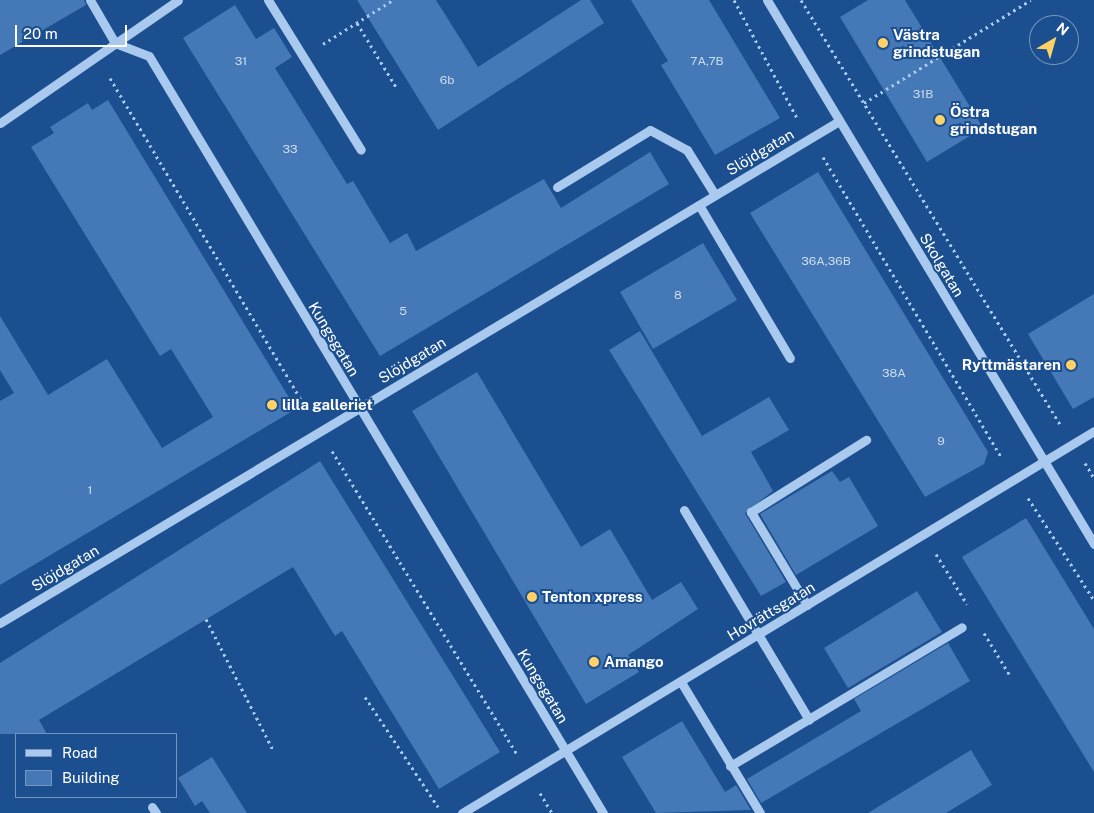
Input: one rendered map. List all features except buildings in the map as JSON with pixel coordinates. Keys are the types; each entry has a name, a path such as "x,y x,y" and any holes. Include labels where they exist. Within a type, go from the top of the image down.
{"street":[{"path":"90,0 115,43"},
{"path":"0,124 178,0"},
{"path":"268,0 361,150"},
{"name":"Skolgatan","path":"767,0 1094,544"},
{"name":"Kungsgatan","path":"115,43 149,56 603,813"},
{"name":"Slöjdgatan","path":"0,623 839,121"},
{"path":"557,187 650,130 687,150 715,195"},
{"path":"699,205 790,358"},
{"name":"Hovrättsgatan","path":"462,813 1094,431"},
{"path":"807,605 751,512 866,440"},
{"path":"684,510 809,720"},
{"path":"730,766 962,626"},
{"path":"681,682 760,813"}],"path":[{"path":"304,56 394,0"},
{"path":"734,0 810,138 1015,479 1094,600"},
{"path":"801,0 1094,478"},
{"path":"839,121 1031,0"},
{"path":"357,23 396,87"},
{"path":"206,619 274,752"},
{"path":"365,697 441,813"}],"place":[{"name":"Västra grindstugan","path":"883,43"},
{"name":"Östra grindstugan","path":"940,120"},
{"name":"Ryttmästaren","path":"1071,365"},
{"name":"lilla galleriet","path":"272,405"},
{"name":"Tenton xpress","path":"532,597"},
{"name":"Amango","path":"594,662"}]}
